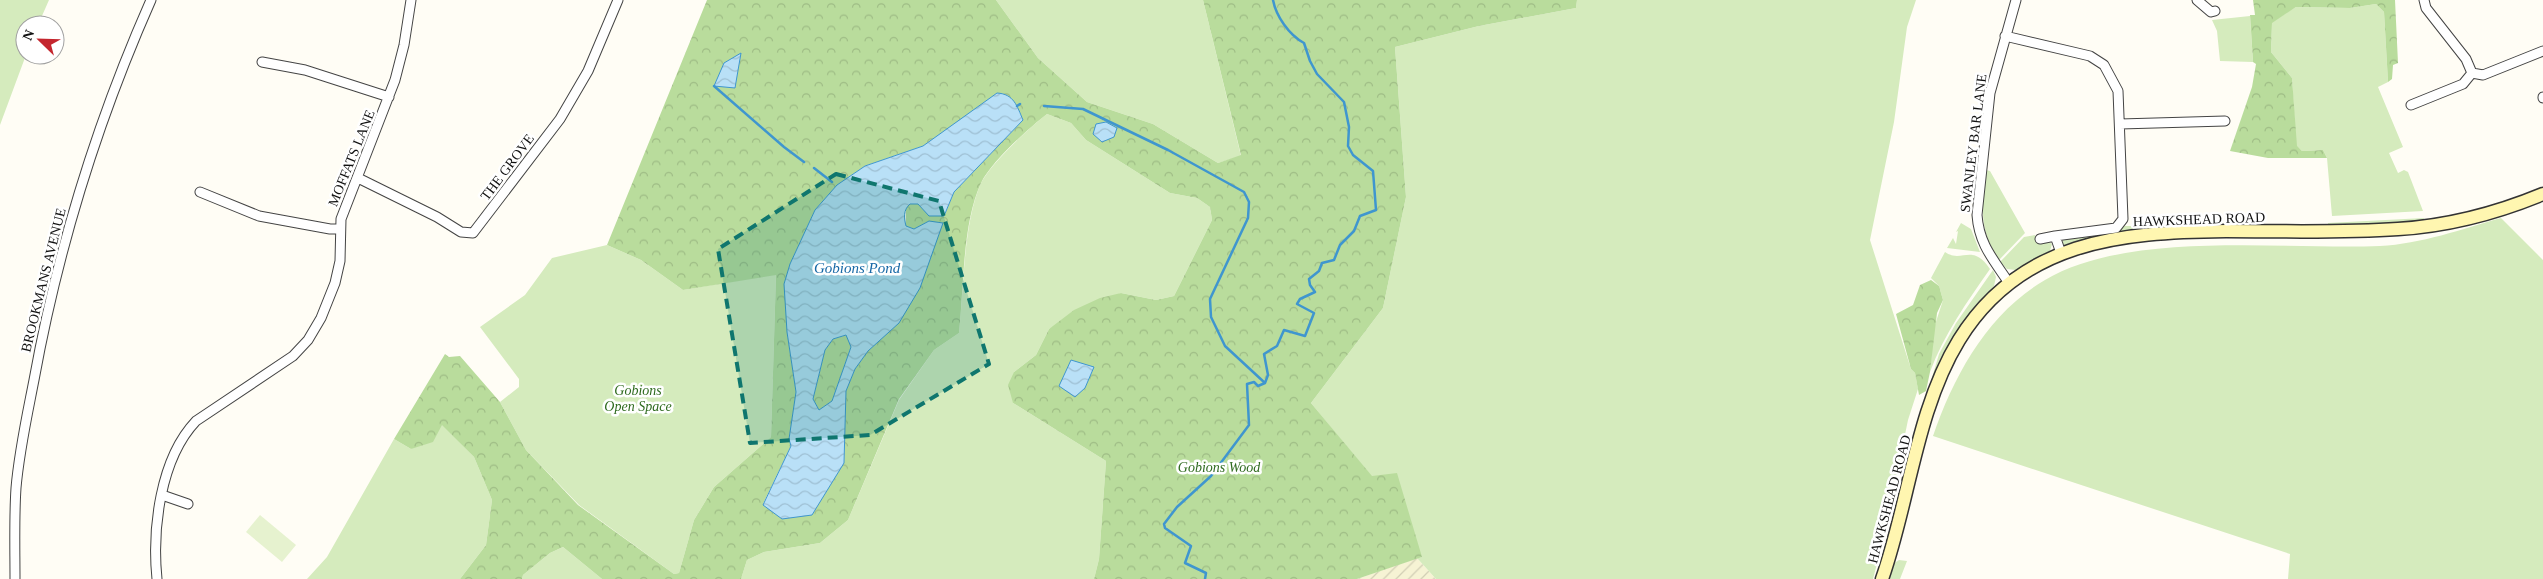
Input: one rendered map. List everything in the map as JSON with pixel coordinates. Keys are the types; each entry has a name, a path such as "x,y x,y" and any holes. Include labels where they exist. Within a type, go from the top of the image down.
{"street":[{"name":"BROOKMANS AVENUE","path":"15,579 14,518 19,460 54,284 92,148 108,102 151,0"},
{"name":"MOFFATS LANE","path":"157,579 155,530 162,495 178,446 196,421 282,364 308,340 321,318 335,283 340,261 339,229 341,219 390,97 404,45 412,0"},
{"name":"THE GROVE","path":"358,178 437,217 461,232 473,233 560,120 588,72 618,0"},
{"name":"SWANLEY BAR LANE","path":"2009,283 1986,249 1978,232 1977,215 1990,93 2016,0"},
{"path":"2197,0 2211,12 2216,11"},
{"path":"2424,0 2426,8 2466,59 2472,72 2483,75 2542,51"},
{"path":"2005,36 2090,56 2104,65 2116,85 2120,124 2123,219 2121,224 2116,228 2040,239"},
{"path":"262,62 305,70 390,97"},
{"path":"2411,105 2463,84 2472,72"},
{"path":"2120,124 2225,121"},
{"path":"200,192 259,216 339,229"},
{"name":"HAWKSHEAD ROAD","path":"1882,579 1892,553 1927,415 1943,373 1958,342 1974,318 1990,299 2028,270 2061,253 2091,243 2163,233 2370,230 2428,226 2483,215 2543,194"},
{"path":"2055,236 2061,253"},
{"path":"162,495 188,504"}],"highlighted area":[{"path":"836,174 939,201 989,364 870,435 750,443 718,249"}],"shaded area":[{"path":"1417,558 1436,579 1357,579"}],"green space":[{"path":"0,0 49,0 42,15 15,15 15,65 22,65 0,125"},
{"name":"Gobions Wood","path":"707,0 996,0 1038,58 1087,102 1153,124 1218,163 1241,155 1203,0 1577,0 1576,8 1479,26 1395,47 1406,197 1383,308 1311,403 1372,476 1397,473 1422,557 1357,579 1094,579 1099,559 1106,461 1013,403 1008,385 1014,372 1036,355 1049,329 1074,310 1100,298 1121,293 1156,300 1174,296 1212,220 1210,207 1197,198 1170,193 1086,140 1071,123 1047,114 1021,136 993,165 981,183 970,217 967,237 959,333 934,350 899,399 848,520 820,543 764,552 747,560 741,579 602,579 563,547 550,553 523,575 522,579 460,579 486,545 492,500 474,457 442,425 433,442 411,449 394,439 445,354 449,357 460,356 500,402 526,450 578,505 674,574 679,573 694,520 714,487 771,437 776,275 683,290 641,260 607,245","holes":["1023,120 954,192 944,216 929,216 918,204 910,204 906,207 906,226 914,229 929,221 899,323 868,351 855,369 846,391 844,463 763,504 791,446 789,439 796,392 787,332 790,264 815,210 837,185 865,166 923,146 941,134"]},
{"path":"996,0 1203,0 1241,156 1218,163 1153,124 1087,102 1038,58"},
{"path":"1577,0 1916,0 1907,27 1894,122 1870,240 1911,369 1915,373 1918,389 1908,420 1883,541 1873,579 1436,579 1417,558 1422,557 1372,477 1311,403 1383,308 1406,197 1395,47 1479,26 1576,8"},
{"path":"2253,0 2395,0 2398,63 2393,65 2392,79 2388,82 2384,12 2376,4 2350,8 2296,7 2272,23 2271,52 2292,78 2297,146 2302,151 2323,150 2327,158 2268,158 2230,151 2252,87 2256,64 2253,62 2250,15 2255,15"},
{"path":"2376,4 2384,12 2388,82 2378,87 2403,147 2389,153 2398,173 2404,170 2408,172 2423,211 2332,216 2327,158 2323,150 2302,151 2296,146 2292,78 2271,52 2272,22 2296,7 2350,8"},
{"path":"2250,16 2253,62 2220,61 2217,31 2212,20"},
{"path":"1047,114 1071,123 1086,140 1170,193 1197,198 1210,207 1212,220 1174,296 1156,300 1121,293 1049,329 1036,355 1014,372 1013,403 1106,461 1099,559 1094,579 741,579 747,560 764,552 820,543 848,520 899,400 934,350 959,333 967,236 975,199 981,183 1002,156"},
{"path":"1986,170 1990,171 2025,233 1999,260 1984,227 1983,206"},
{"path":"2424,218 2422,222 2376,225 2328,225 2328,223"},
{"path":"2501,218 2543,260 2543,579 2288,579 2290,554 1933,436 1951,391 1990,328 2006,310 2025,294 2045,280 2080,264 2119,254 2162,248 2254,245 2341,247 2395,245 2441,235"},
{"path":"1961,223 1971,229 1980,252 1947,248 1953,238 1956,244 1958,231 1956,232"},
{"path":"2124,226 2139,226 2137,229 2064,245 2062,243 2064,238 2110,232"},
{"path":"2035,235 2036,243 2047,241 2052,244 2050,251 2016,270 2007,269 2000,262 2024,237"},
{"name":"Gobions Open Space","path":"607,245 641,260 683,290 776,274 771,437 714,487 694,520 679,573 674,574 579,505 526,450 500,402 519,387 519,379 480,327 525,295 552,258"},
{"path":"1945,252 1957,256 1972,255 1978,257 1990,269 1949,331 1930,372 1934,328 1943,300 1939,286 1931,278"},
{"path":"1993,270 1996,277 1994,286 1980,302 1923,408 1939,354 1956,323"},
{"path":"1931,280 1939,286 1943,300 1937,313 1926,391 1919,395 1915,373 1911,369 1896,314 1913,305 1920,285"},
{"path":"847,335 851,347 832,401 819,410 813,399 825,350 833,339"},
{"path":"442,424 474,457 492,500 486,545 460,579 307,579 327,557 394,439 411,449"},
{"path":"260,515 296,545 282,562 246,532"},
{"path":"563,547 602,579 522,579 523,575 550,553"},
{"path":"1899,560 1907,561 1900,579 1888,579 1893,564"}],"water":[{"path":"741,53 735,88 714,86 724,63"},
{"name":"Gobions Pond","path":"997,93 1011,98 1023,120 954,192 944,216 929,216 918,204 910,204 906,209 906,226 914,229 929,221 943,223 920,288 899,323 868,351 855,369 846,391 844,463 812,515 782,519 763,505 791,446 789,439 796,392 787,332 784,284 790,264 815,210 837,185 865,166 923,146","holes":["846,335 851,347 832,401 819,410 813,399 825,350 833,339"]},
{"path":"1106,122 1117,128 1114,137 1102,142 1093,134 1096,124"},
{"path":"1071,360 1094,367 1085,388 1075,397 1059,386"}],"waterway":[{"path":"1205,579 1206,573 1185,563 1191,546 1165,528 1164,524 1177,507 1211,476 1249,425 1247,384 1254,382 1258,386 1265,383 1268,375 1264,354 1277,346 1284,330 1305,336 1314,313 1297,304 1300,299 1315,292 1310,285 1309,279 1319,271 1322,263 1334,260 1340,245 1354,231 1360,216 1376,210 1373,171 1353,155 1348,146 1349,127 1344,102 1317,74 1304,43 1298,40 1284,24 1273,0"},
{"path":"714,86 804,162"},
{"path":"1044,106 1083,109 1168,150 1244,192 1249,202 1248,218 1210,299 1211,317 1225,346 1265,383"},
{"path":"814,168 832,182"}]}
